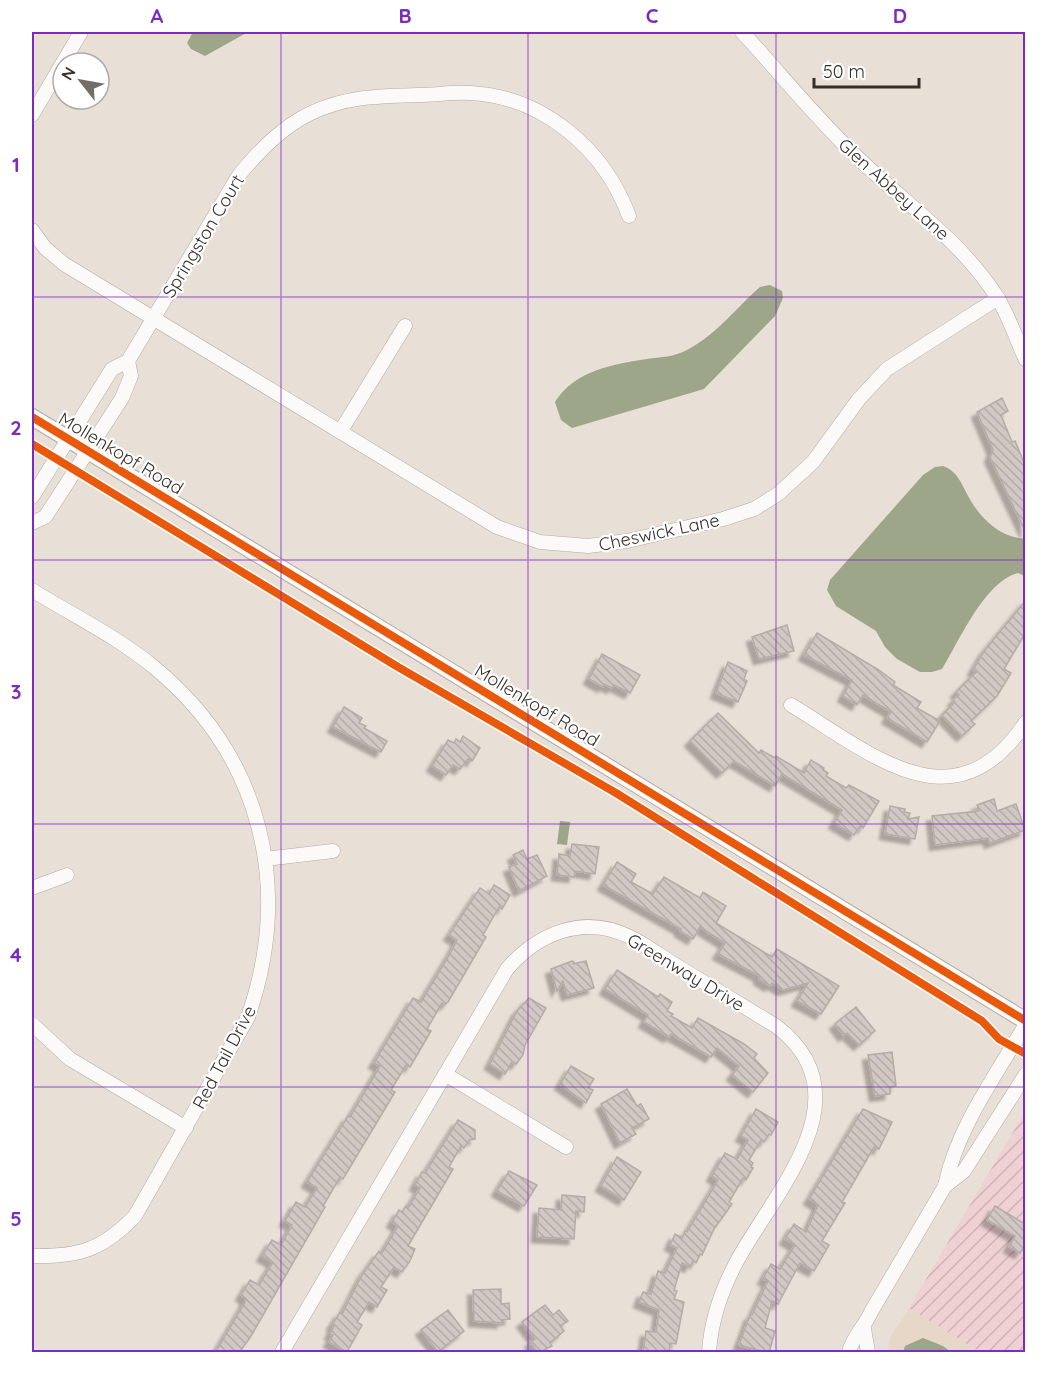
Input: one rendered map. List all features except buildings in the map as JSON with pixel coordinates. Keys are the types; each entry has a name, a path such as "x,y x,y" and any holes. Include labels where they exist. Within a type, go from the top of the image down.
{"street":[{"path":"32,115 81,32"},
{"name":"Glen Abbey Lane","path":"742,32 820,122 948,237 998,298 1026,360"},
{"name":"Springston Court","path":"32,497 112,369 128,361 239,174 262,148 309,114 352,98 469,93 526,106 558,123 607,170 620,190 629,216"},
{"path":"32,230 45,248 64,264 153,318"},
{"name":"Cheswick Lane","path":"153,318 497,527 540,542 588,546 627,541 723,519 754,509 778,494 813,462 859,399 886,369 998,298"},
{"path":"340,432 405,326"},
{"name":"Springston Court","path":"32,523 45,517 90,451 122,398 130,376 128,361"},
{"name":"Mollenkopf Road","path":"32,417 1026,1022"},
{"name":"Red Tail Drive","path":"32,590 136,653 191,701 231,758 257,821 265,860 269,926 259,986 239,1037 135,1216 115,1236 74,1254 32,1256"},
{"path":"791,705 899,770 933,777 962,774 996,757 1011,743 1026,722"},
{"path":"265,860 333,851"},
{"path":"32,888 67,875"},
{"name":"Greenway Drive","path":"282,1353 507,969 520,954 542,938 572,928 603,928 629,937 776,1026 790,1038 804,1059 811,1077 815,1095 813,1126 798,1160 736,1262 722,1293 709,1353"},
{"path":"849,1353 851,1344 864,1329 871,1312 945,1186 949,1166 965,1129 1026,1022"},
{"path":"32,1024 70,1059 186,1128"},
{"path":"445,1074 566,1147"},
{"path":"945,1186 964,1171 1026,1074"},
{"path":"864,1329 868,1353"}],"shaded area":[{"path":"193,32 248,32 205,56 191,49 187,43"},
{"path":"770,285 782,291 783,298 775,316 704,389 572,428 561,420 555,402 563,391 583,376 608,367 687,350 717,329 760,287"},
{"path":"943,466 957,476 976,508 989,523 1005,534 1025,539 1025,576 1018,573 1006,578 995,587 974,614 942,669 920,672 897,659 885,647 876,631 836,606 827,590 830,580 923,475 935,467"},
{"path":"560,821 570,822 567,845 557,844"},
{"path":"1025,1112 1025,1352 980,1352 909,1308"},
{"path":"909,1308 980,1352 887,1352 891,1336"},
{"path":"923,1338 951,1352 903,1352 905,1346"}],"cycle path":[{"path":"32,417 1026,1021"},
{"path":"32,444 398,667 616,793 982,1021 999,1039 1026,1054"}]}
